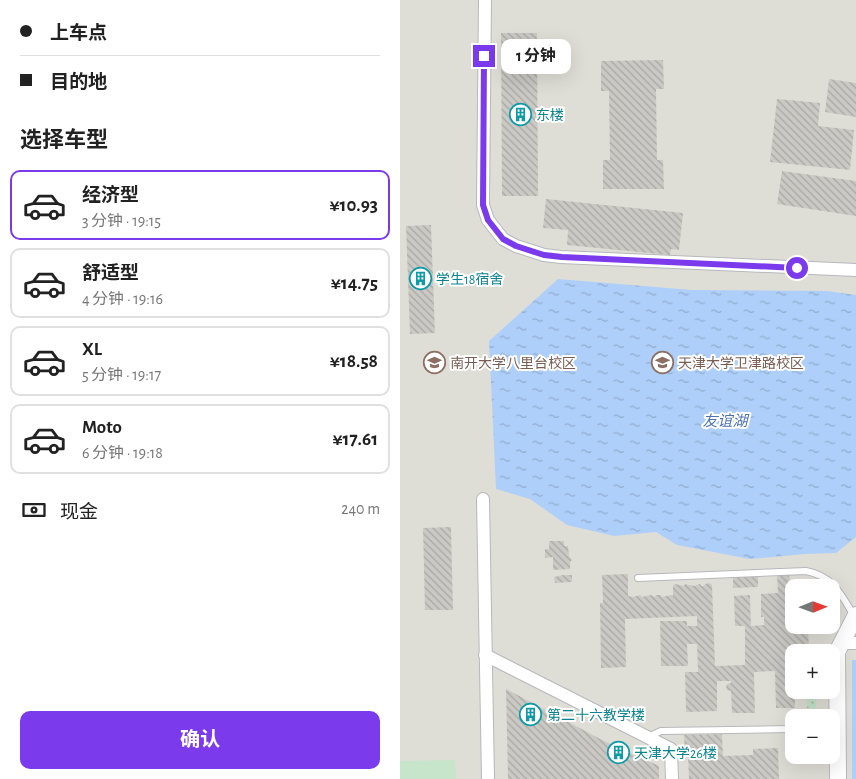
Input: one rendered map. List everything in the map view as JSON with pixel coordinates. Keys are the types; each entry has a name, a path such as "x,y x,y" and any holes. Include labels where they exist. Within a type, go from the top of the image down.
{"street":[{"path":"485,0 483,205 488,220 503,239 516,246 544,255 562,257 856,270"},
{"path":"483,499 488,779"},
{"path":"838,779 837,652 848,643 855,616"},
{"path":"485,655 671,749 672,779"}],"lane":[{"path":"638,578 806,571 824,576 831,581 855,616"},
{"path":"647,738 661,731 785,729"}],"shaded area":[{"name":"天津大学卫津路校区","path":"400,0 856,0 856,779 400,779"}],"green space":[{"path":"807,699 816,699 816,709 807,708"},
{"path":"455,760 456,779 400,779 400,761"}],"water":[{"name":"友谊湖","path":"558,279 692,290 827,291 856,295 856,537 836,553 750,559 677,545 656,532 614,536 567,525 530,499 496,489 489,341"},
{"path":"852,660 856,660 856,779 852,779"}],"building":[{"name":"东楼","path":"501,33 537,33 538,196 502,196"},
{"path":"663,60 664,89 656,89 657,160 663,160 664,189 603,189 603,160 610,160 609,91 601,91 601,61"},
{"path":"829,79 856,83 856,117 825,112"},
{"path":"777,99 820,103 818,126 854,130 850,170 770,162"},
{"path":"782,171 856,181 856,216 777,204"},
{"path":"546,199 683,213 679,250 671,249 670,255 567,245 568,230 543,228"},
{"name":"学生18宿舍","path":"431,225 435,333 410,334 406,226"},
{"path":"451,527 453,610 425,610 423,528"},
{"path":"549,541 564,541 564,546 568,546 569,556 572,560 570,562 570,569 553,570 553,557 545,558 545,549 549,549"},
{"path":"628,574 628,596 633,597 640,595 642,597 651,595 655,597 656,595 661,595 662,597 673,596 673,586 675,584 694,586 700,584 704,586 710,583 712,585 715,666 745,665 745,626 735,626 734,596 750,595 751,626 764,625 764,617 761,617 761,594 778,593 777,575 789,575 789,579 785,579 785,634 808,634 809,644 785,644 785,699 795,699 795,708 776,708 775,671 754,672 755,713 732,713 731,691 727,690 726,687 731,681 717,681 717,711 686,712 685,672 698,672 697,644 687,644 688,666 661,666 660,621 687,621 687,626 697,626 697,616 625,619 626,667 601,668 600,603 603,603 602,575"},
{"path":"572,575 572,582 555,583 554,577"},
{"path":"758,576 758,587 733,588 733,577"},
{"name":"第二十六教学楼","path":"506,689 604,741 659,766 659,779 508,779"},
{"path":"722,734 723,756 753,755 753,749 778,748 779,779 689,779 688,754 685,754 684,735"}],"place":[{"name":"东楼","path":"520,115"},
{"name":"学生18宿舍","path":"420,279"},
{"name":"南开大学八里台校区","path":"434,363"},
{"name":"天津大学卫津路校区","path":"662,363"},
{"name":"第二十六教学楼","path":"531,715"},
{"name":"天津大学26楼","path":"618,753"}],"route":[{"path":"484,56 483,205 488,220 503,239 516,246 544,255 562,257 797,268"}]}
